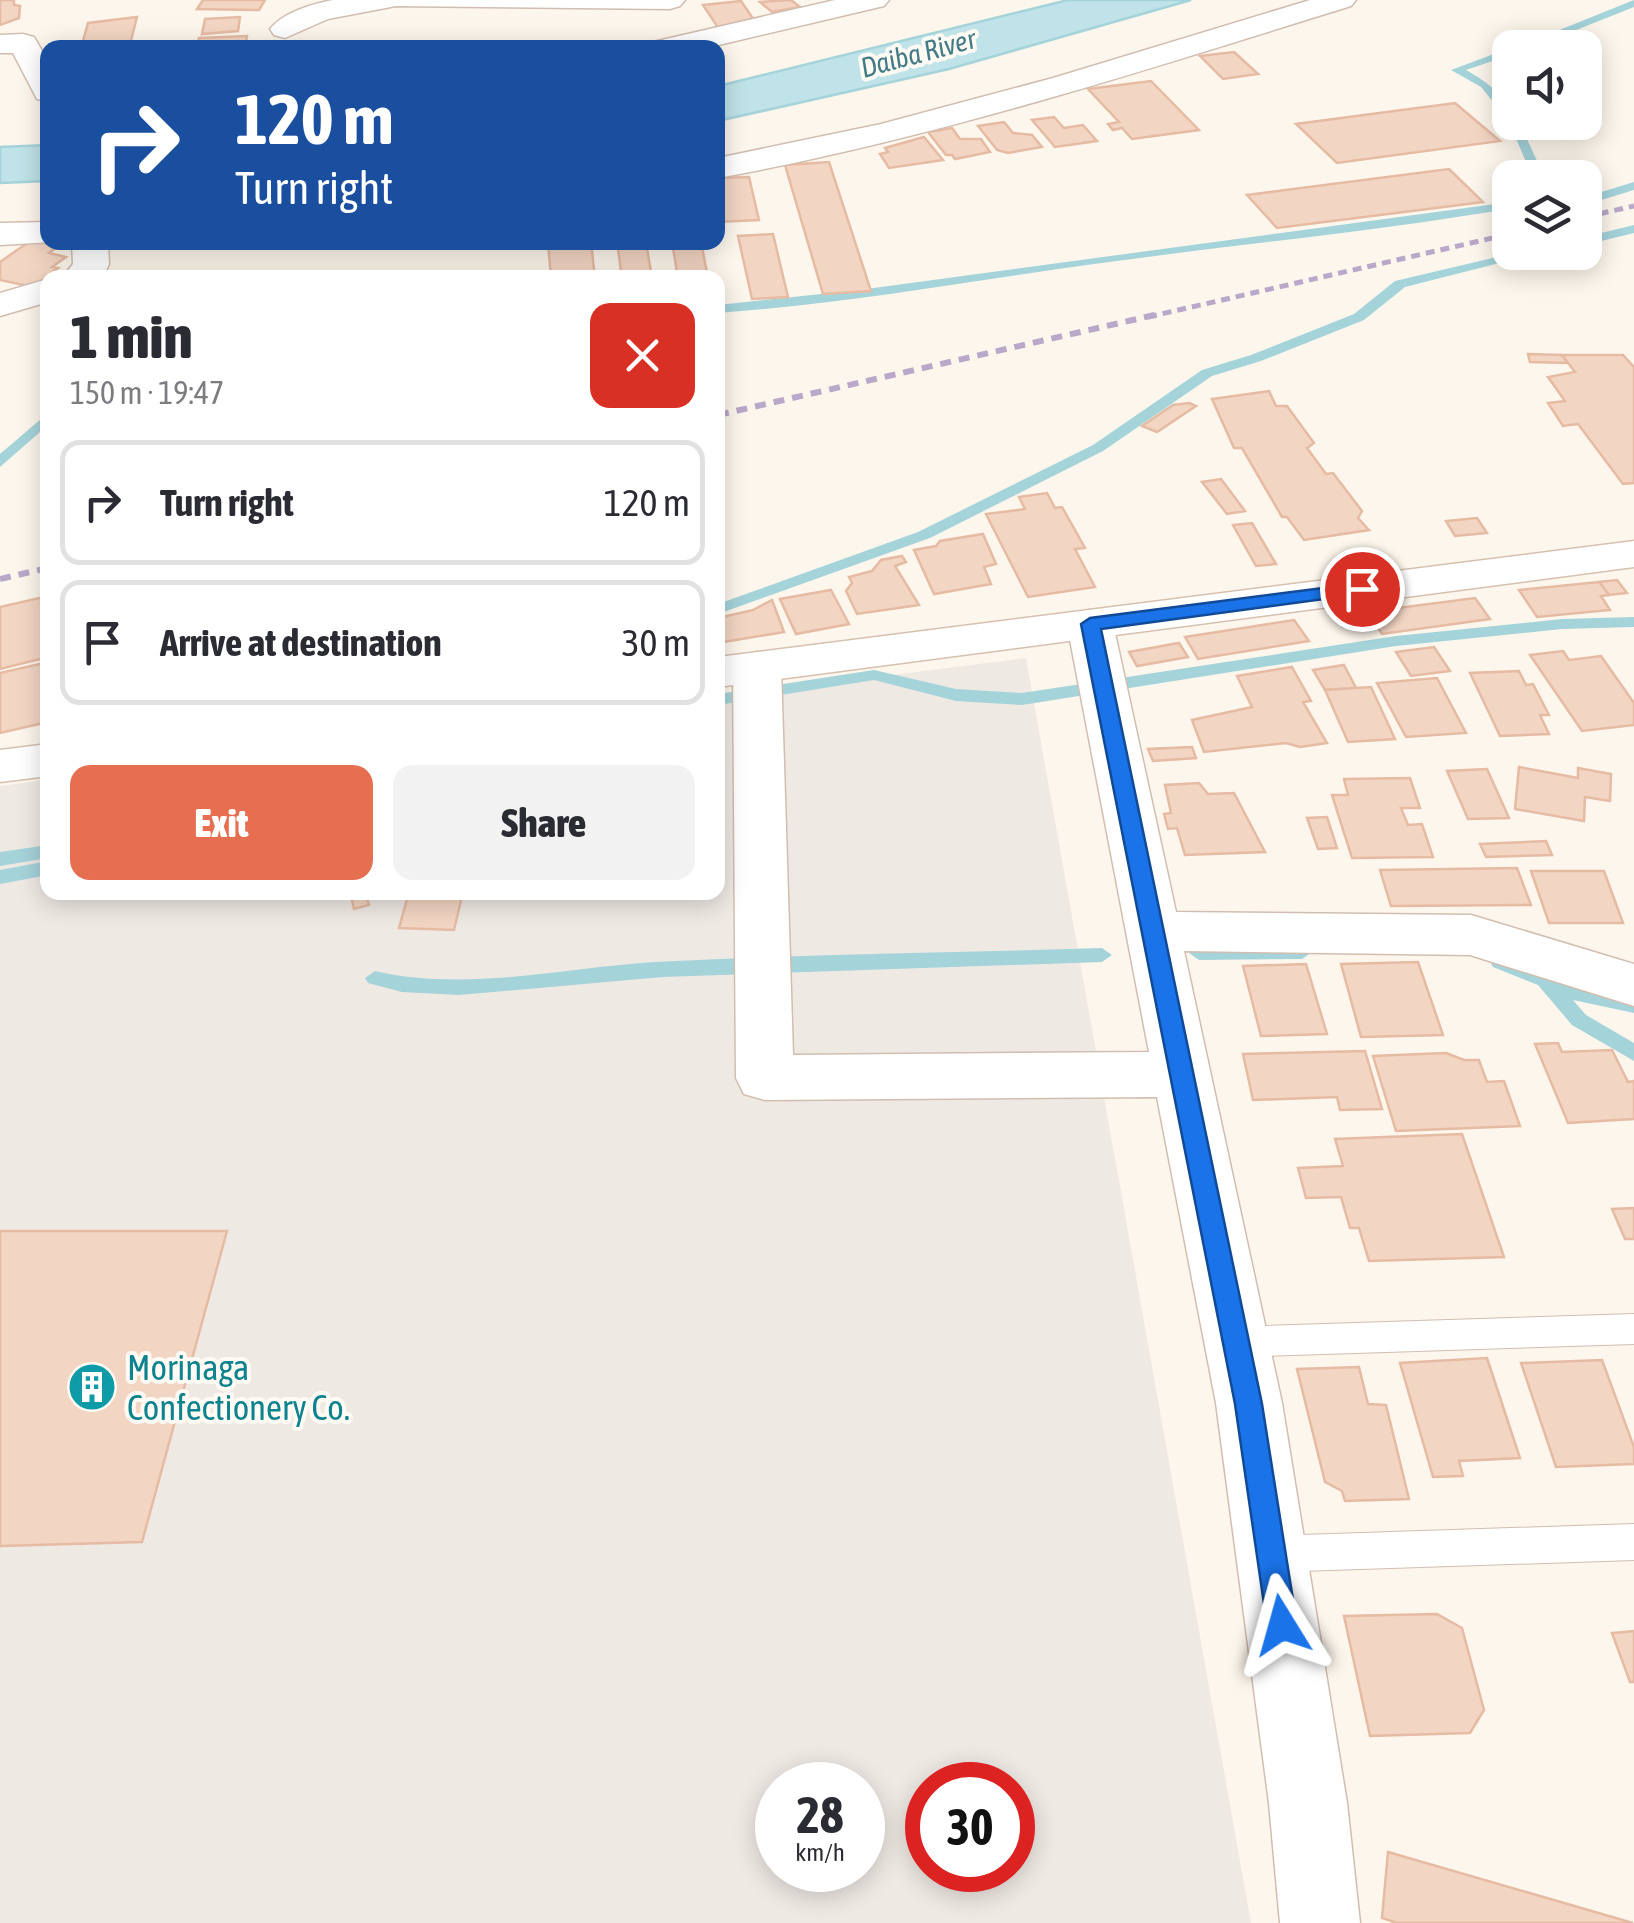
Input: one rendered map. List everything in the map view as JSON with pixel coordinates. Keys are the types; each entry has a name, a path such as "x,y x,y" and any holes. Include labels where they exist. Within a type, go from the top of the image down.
{"street":[{"path":"287,25 320,11 386,0"},
{"path":"406,0 670,0"},
{"path":"699,40 874,0"},
{"path":"725,167 884,133 1064,85 1341,0"},
{"path":"0,44 23,43 37,96"},
{"path":"0,234 40,233"},
{"path":"0,306 40,293"},
{"path":"1179,1074 765,1078 737,670 1634,554"},
{"path":"1090,624 1236,1342 1308,1802 1320,1923"},
{"path":"0,766 40,761"},
{"path":"1150,931 1471,935 1634,985"}],"lane":[{"path":"1236,1342 1634,1329"},
{"path":"1271,1554 1634,1542"}],"shaded area":[{"path":"1026,658 1251,1923 0,1923 0,786 40,781 40,900 725,900 725,696"}],"water":[{"name":"Daiba River","path":"1068,0 1191,0 949,69 725,119 725,84"},
{"path":"40,145 40,181 0,183 0,147"}],"building":[{"path":"0,0 14,0 14,5 20,6 19,18 0,25"},
{"path":"203,0 265,0 259,10 197,9"},
{"path":"791,0 800,7 772,12 760,2"},
{"path":"741,1 754,20 745,21 749,26 719,29 703,5"},
{"path":"137,17 131,40 83,40 88,23"},
{"path":"240,17 238,31 202,34 205,19"},
{"path":"247,36 246,40 199,38"},
{"path":"1234,52 1258,74 1223,79 1200,56"},
{"path":"1151,81 1199,130 1132,139 1122,128 1113,130 1108,124 1119,122 1088,89"},
{"path":"1455,103 1492,134 1492,140 1500,141 1337,163 1296,124"},
{"path":"1054,117 1064,128 1083,125 1097,141 1055,147 1032,120"},
{"path":"1004,122 1013,133 1032,135 1042,147 1008,153 997,150 978,126"},
{"path":"952,128 960,139 981,139 990,152 955,159 946,155 928,132"},
{"path":"924,137 943,160 889,168 880,154 888,152 885,148"},
{"path":"829,162 871,291 823,294 785,165"},
{"path":"1449,169 1483,202 1277,228 1247,195"},
{"path":"749,177 759,220 725,222 725,178"},
{"path":"773,234 788,297 752,299 738,236"},
{"path":"33,239 40,240 40,250 53,250 49,253 66,257 52,267 58,268 55,270 40,270 40,282 33,287 0,280 0,262"},
{"path":"549,250 592,250 594,270 550,270"},
{"path":"618,250 647,250 651,270 621,270"},
{"path":"673,250 703,250 706,270 677,270"},
{"path":"1528,354 1562,355 1568,363 1530,362"},
{"path":"1562,355 1623,355 1634,367 1634,483 1623,484 1578,424 1563,426 1548,403 1565,401 1548,377 1575,372"},
{"path":"1269,391 1276,406 1287,406 1314,443 1307,448 1326,474 1333,473 1362,511 1358,518 1369,530 1304,540 1287,517 1282,517 1242,448 1234,448 1212,399"},
{"path":"1173,405 1196,406 1157,432 1142,426"},
{"path":"1221,479 1245,511 1227,514 1202,482"},
{"path":"1047,493 1055,508 1062,507 1085,548 1075,549 1095,587 1028,597 986,514 1025,509 1019,497"},
{"path":"1477,518 1487,533 1455,536 1446,521"},
{"path":"1252,523 1276,564 1256,566 1233,525"},
{"path":"983,534 996,564 984,567 991,584 934,594 914,550"},
{"path":"902,556 906,562 895,566 919,605 857,614 846,591 852,583 849,577 872,571 881,560"},
{"path":"1617,580 1627,593 1609,595 1599,582"},
{"path":"1599,582 1609,595 1601,596 1610,610 1537,617 1519,590"},
{"path":"831,590 849,624 796,634 780,599"},
{"path":"40,598 40,659 0,669 0,607"},
{"path":"1475,598 1490,619 1382,634 1367,612"},
{"path":"772,600 784,632 725,642 725,616 753,610"},
{"path":"1294,620 1309,641 1198,659 1185,637"},
{"path":"1179,643 1188,657 1137,666 1129,652"},
{"path":"1434,647 1450,671 1411,676 1396,652"},
{"path":"1563,651 1569,660 1601,656 1634,703 1634,725 1582,731 1530,655"},
{"path":"40,664 40,724 0,733 0,673"},
{"path":"1344,665 1356,688 1325,690 1313,670"},
{"path":"1292,667 1311,701 1303,702 1327,743 1204,752 1192,720 1252,707 1237,676"},
{"path":"1519,671 1526,685 1533,684 1549,715 1540,715 1549,734 1500,736 1470,673"},
{"path":"1437,678 1466,733 1406,737 1377,683"},
{"path":"1371,687 1395,739 1348,742 1325,690"},
{"path":"1192,747 1196,758 1153,761 1148,749"},
{"path":"1519,767 1578,778 1578,768 1611,774 1610,801 1585,797 1584,821 1515,809"},
{"path":"1487,769 1509,818 1468,819 1447,771"},
{"path":"1410,778 1420,808 1401,808 1408,825 1422,824 1433,857 1352,858 1332,795 1348,795 1344,779"},
{"path":"1199,783 1208,794 1234,793 1265,852 1185,855 1177,828 1168,829 1164,814 1171,813 1165,785"},
{"path":"1327,817 1337,848 1318,849 1307,818"},
{"path":"1546,841 1552,855 1486,857 1480,844"},
{"path":"1517,868 1531,905 1391,906 1380,870"},
{"path":"1531,871 1604,871 1623,923 1549,923"},
{"path":"352,900 367,900 369,905 354,909"},
{"path":"407,900 461,900 454,930 399,928"},
{"path":"1418,962 1443,1035 1361,1037 1341,964"},
{"path":"1306,964 1327,1034 1261,1036 1243,966"},
{"path":"1558,1043 1562,1052 1612,1050 1628,1082 1634,1081 1634,1119 1568,1123 1535,1044"},
{"path":"1365,1051 1382,1109 1340,1110 1337,1097 1253,1100 1243,1054"},
{"path":"1446,1053 1464,1060 1479,1060 1487,1082 1504,1081 1520,1126 1396,1131 1373,1056"},
{"path":"1462,1134 1504,1257 1369,1261 1359,1228 1350,1228 1341,1197 1306,1198 1298,1168 1343,1166 1335,1139"},
{"path":"1634,1208 1634,1239 1625,1239 1612,1209"},
{"name":"Morinaga Confectionery Co.","path":"0,1231 227,1231 142,1542 0,1546"},
{"path":"1487,1358 1520,1458 1459,1461 1463,1476 1433,1477 1400,1363"},
{"path":"1602,1360 1634,1447 1634,1464 1556,1467 1521,1363"},
{"path":"1359,1367 1368,1404 1386,1405 1409,1499 1345,1501 1342,1491 1325,1482 1297,1369"},
{"path":"1437,1614 1462,1628 1484,1710 1470,1733 1370,1736 1344,1616"},
{"path":"1634,1631 1634,1682 1630,1682 1612,1633"},
{"path":"1388,1852 1633,1923 1397,1923 1382,1918"}],"waterway":[{"path":"1566,30 1634,3"},
{"path":"1492,57 1457,70 1485,85 1492,94"},
{"path":"1521,140 1531,160"},
{"path":"1602,196 1634,186"},
{"path":"725,308 859,294 1492,207"},
{"path":"1602,237 1634,229"},
{"path":"725,606 924,535 1098,448 1207,373 1359,317 1400,284 1492,263"},
{"path":"0,462 40,424"},
{"path":"725,699 874,675 956,695 1022,699 1396,641 1562,624 1634,622"},
{"path":"0,859 40,852"},
{"path":"0,877 40,870"},
{"path":"1199,953 1302,952"},
{"path":"375,978 402,985 459,988 663,969 1102,955"},
{"path":"1500,962 1587,997 1634,1005"},
{"path":"1546,982 1579,1020 1634,1053"}],"railway":[{"path":"1602,213 1634,206"},
{"path":"1148,317 1492,238"},
{"path":"725,413 1159,314"},
{"path":"0,579 40,570"}],"place":[{"name":"Morinaga Confectionery Co.","path":"92,1387"}],"route":[{"path":"1282,1625 1248,1404 1090,624 1362,589"}]}
